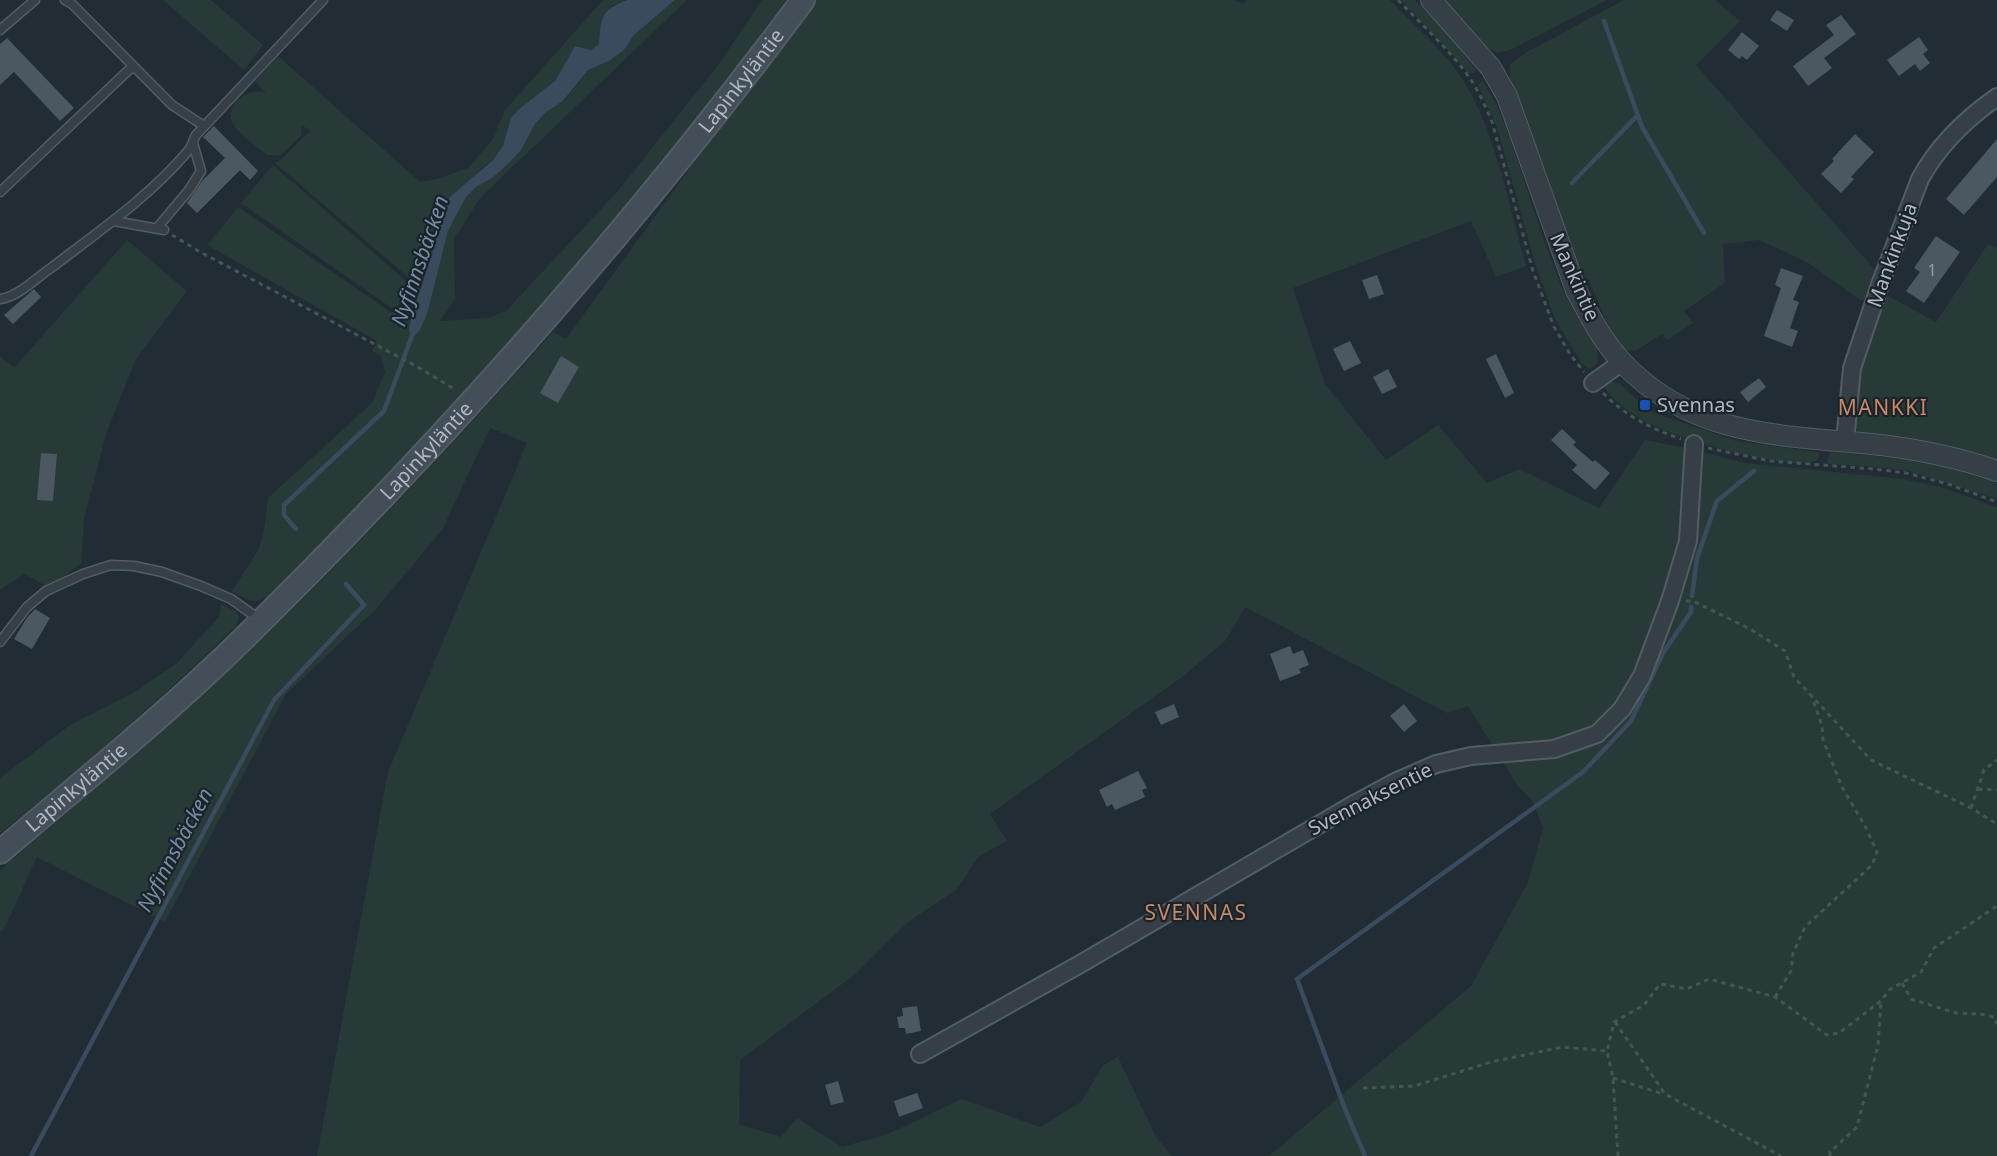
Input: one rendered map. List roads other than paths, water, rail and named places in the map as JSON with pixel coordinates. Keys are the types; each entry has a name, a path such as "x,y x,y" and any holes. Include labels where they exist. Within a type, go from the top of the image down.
{"main road":[{"name":"Lapinkyläntie","path":"0,852 184,693 361,522 574,287 760,58 803,0"}],"street":[{"name":"Mankintie","path":"1431,0 1491,68 1507,96 1576,290 1591,319 1622,362 1664,397 1723,424 1752,432 1925,452 1973,462 1997,471"},
{"name":"Mankinkuja","path":"1845,442 1852,368 1920,178 1929,163 1954,133 1997,97"},
{"path":"1593,383 1622,362"},
{"name":"Svennaksentie","path":"920,1054 1395,782 1436,764 1471,756 1554,749 1598,734 1622,709 1642,676 1670,602 1688,542 1694,444"}],"lane":[{"path":"0,30 35,0"},
{"path":"65,0 72,4 172,105 204,126"},
{"path":"0,299 23,288 114,221 146,194 190,150 196,135 204,126 323,0"},
{"path":"0,192 133,66"},
{"path":"114,221 161,229 201,171 193,142"},
{"path":"0,642 27,606 46,591 83,574 111,565 134,566 162,572 201,586 231,599 261,621"}],"water":[{"path":"627,0 675,0 634,35 624,50 609,61 588,70 563,101 545,113 535,124 521,150 508,164 466,197 448,231 427,314 420,330 411,339 409,329 412,314 434,248 443,211 450,197 493,160 503,146 511,118 555,81 575,46 591,50 599,44 602,21 607,11"}],"waterway":[{"path":"1604,21 1642,127 1704,233"},
{"path":"1572,183 1638,115"},
{"name":"Nyfinnsbäcken","path":"296,529 284,515 284,505 384,411 413,333"},
{"path":"1692,596 1697,558 1717,501 1754,471"},
{"name":"Nyfinnsbäcken","path":"31,1156 274,700 364,605 346,584"},
{"path":"1365,1156 1345,1109 1297,979 1583,772 1631,721 1663,653 1691,612 1691,607"}],"place":[{"name":"Svennas","path":"1645,405"}],"district":[{"name":"MANKKI","path":"1883,408"},
{"name":"SVENNAS","path":"1196,913"}]}
